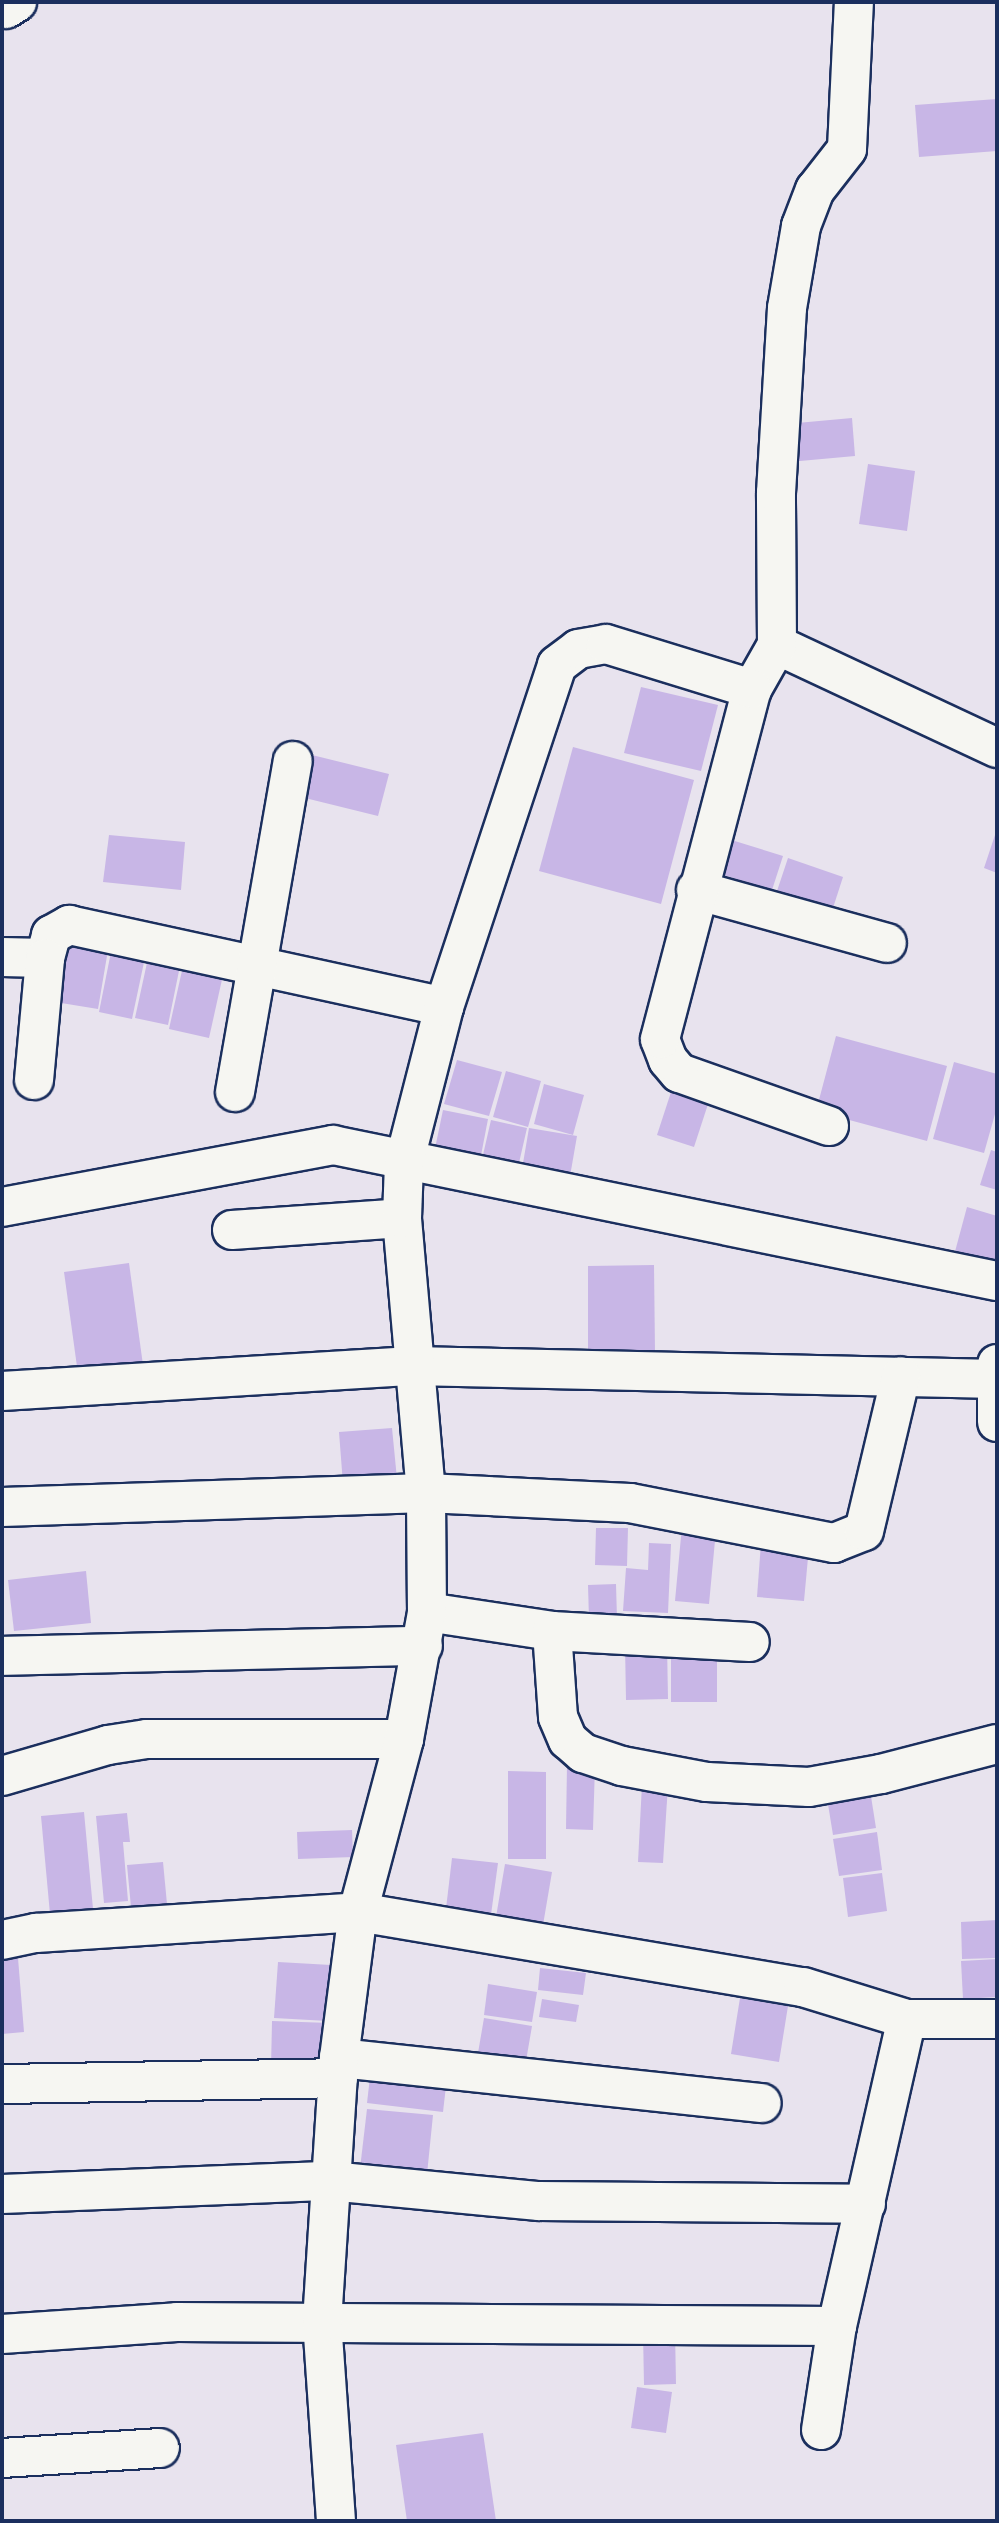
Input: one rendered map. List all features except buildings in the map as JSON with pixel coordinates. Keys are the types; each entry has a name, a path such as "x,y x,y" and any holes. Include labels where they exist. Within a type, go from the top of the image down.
{"street":[{"path":"828,1126 679,1073 668,1060 660,1039 696,890 751,689 777,645 776,493 787,308 801,226 814,190 847,149 854,2"},
{"path":"335,2521 322,2322 338,2068 358,1912 404,1740 425,1629 426,1493 412,1366 402,1218 404,1163 444,1007 557,665 578,649 606,644 751,689"},
{"path":"777,645 997,748"},
{"path":"235,1092 255,964 293,761"},
{"path":"696,890 887,943"},
{"path":"34,1080 45,958 51,935 69,925 444,1007"},
{"path":"2,957 45,958"},
{"path":"2,1207 333,1145 375,1151 404,1163 997,1281"},
{"path":"232,1230 402,1218"},
{"path":"2,1391 412,1366 901,1376 996,1374 997,1422"},
{"path":"2,1507 426,1493 630,1503 688,1512 750,1530 834,1543 853,1539 864,1531 901,1376"},
{"path":"2,1656 425,1629 552,1631 750,1642"},
{"path":"552,1631 558,1717 568,1740 583,1753 622,1766 707,1782 809,1787 881,1774 997,1744"},
{"path":"2,1776 108,1745 147,1739 404,1740"},
{"path":"2,1940 36,1933 358,1912 803,1987 907,2019 997,2019"},
{"path":"821,2430 837,2326 907,2019"},
{"path":"2,2084 338,2068 762,2103"},
{"path":"2,2194 330,2181 539,2201 866,2204"},
{"path":"2,2334 177,2322 837,2326"},
{"path":"2,2458 160,2448"}]}
